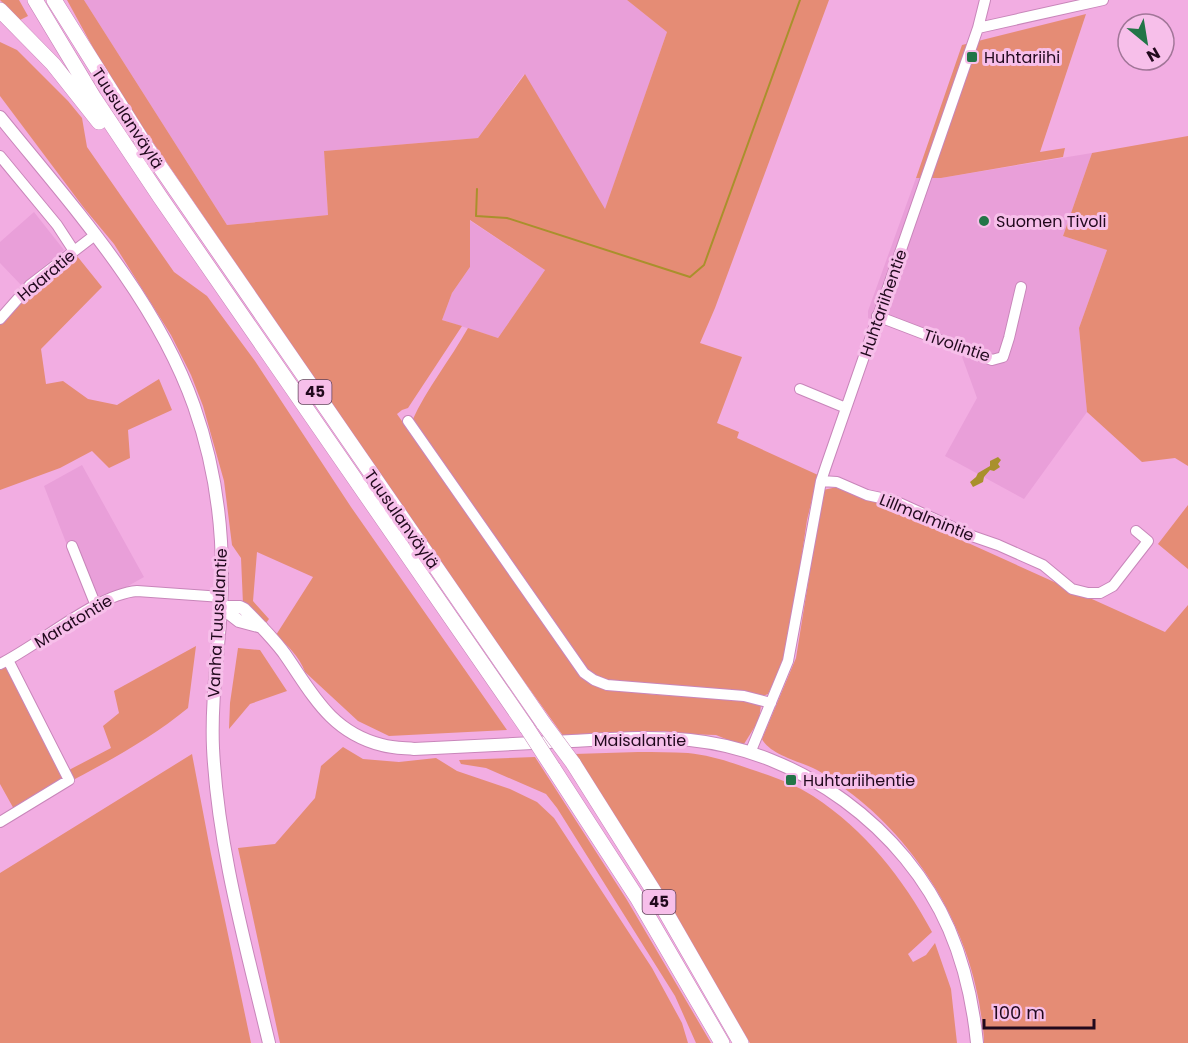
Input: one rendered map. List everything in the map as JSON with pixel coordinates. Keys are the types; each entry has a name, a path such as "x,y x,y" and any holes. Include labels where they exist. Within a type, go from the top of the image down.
{"highway":[{"name":"Tuusulanväylä","path":"35,0 94,98 160,197 527,728 638,899 722,1043"},
{"name":"Tuusulanväylä","path":"54,0 145,145 573,763 653,890 741,1043"},
{"path":"62,0 89,58"},
{"path":"0,10 53,64 160,197"}],"main road":[{"name":"Vanha Tuusulantie","path":"0,117 95,235 132,286 161,335 194,407 210,464 220,524 221,602 213,722 216,791 231,881 269,1043"},
{"name":"Maisalantie","path":"221,602 244,609 263,628 285,655 310,694 338,724 353,734 382,746 414,749 665,738 712,743 750,753 788,768 830,790 867,819 902,854 928,890 954,942 969,991 977,1043"}],"street":[{"name":"Huhtariihentie","path":"750,753 788,661 821,481 978,28 985,0"},
{"path":"978,28 1103,0"},
{"path":"0,156 57,225 74,251"},
{"name":"Haaratie","path":"0,319 30,285 95,235"},
{"name":"Tivolintie","path":"877,316 992,360 1003,357 1010,338 1021,288"},
{"path":"800,389 846,408"},
{"path":"408,421 584,673 607,685 744,696 771,703"},
{"name":"Lillmalmintie","path":"821,481 837,482 867,495 895,501 972,536 1042,564 1072,589 1088,593 1100,592 1113,586 1148,541 1136,531"},
{"path":"72,546 96,606"},
{"name":"Maratontie","path":"4,662 96,606 124,592 137,591 221,602"},
{"path":"0,822 69,780 4,662"}],"shaded area":[{"path":"0,0 19,0 28,16 20,20"},
{"path":"67,0 84,0 227,225 328,215 324,151 478,138 525,74 605,209 667,32 627,0 829,0 700,343 742,357 717,423 739,432 737,438 818,475 807,520 789,641 784,660 768,694 760,697 608,681 586,673 412,421 468,328 498,338 545,270 470,220 470,267 452,293 442,320 462,326 408,408 397,414 577,670 600,688 657,695 743,697 761,705 759,720 744,744 738,744 716,735 664,731 564,737 476,614 148,135 102,64"},
{"path":"84,0 627,0 667,32 605,210 524,74 478,138 324,151 328,215 227,225"},
{"path":"1086,14 1040,152 1065,148 1063,157 941,178 916,178 962,45"},
{"path":"0,42 17,50 82,118 87,147 174,272 207,296 255,361 351,507 507,730 389,736 358,721 305,672 289,647 276,635 313,577 257,552 253,601 269,619 266,623 243,604 241,558 232,545 224,481 203,406 191,375 171,335 114,244 0,96"},
{"path":"1188,136 1188,466 1175,458 1142,462 1087,412 1079,328 1107,250 1063,236 1092,153"},
{"path":"1092,153 1063,236 1107,250 1079,328 1087,412 1024,499 945,456 977,398 961,354 868,318 868,311 916,178 941,178"},
{"path":"34,212 64,250 21,285 0,263 0,242"},
{"path":"469,220 545,270 498,338 442,320 452,293 470,267"},
{"path":"77,256 102,287 41,349 46,384 63,381 88,399 117,405 159,379 172,410 128,430 130,458 109,468 92,451 60,468 0,490 0,323 31,289"},
{"path":"998,457 1001,460 998,464 1000,467 994,471 990,470 983,482 973,487 970,482 978,473 990,466 990,461"},
{"path":"82,465 144,577 91,607 44,486"},
{"path":"842,486 1165,632 1188,605 1188,1043 984,1043 979,1002 960,937 946,906 908,848 859,800 817,770 787,758 772,749 762,739 796,658 823,490"},
{"path":"1188,505 1188,569 1158,544"},
{"path":"196,646 188,708 126,751 15,811 0,784 0,660 9,656 69,770 111,748 103,726 119,713 114,691"},
{"path":"238,648 260,650 287,691 250,704 229,729 230,703"},
{"path":"343,747 363,759 399,762 436,758 457,771 510,789 537,802 554,818 652,968 682,1023 688,1043 280,1043 238,848 275,844 315,798 321,766"},
{"path":"688,753 735,764 806,792 832,809 849,824 881,856 895,874 932,932 908,954 913,962 926,955 935,943 951,989 957,1043 750,1043 639,856 574,754"},
{"path":"192,754 251,1043 0,1043 0,873"},
{"path":"535,757 627,900 711,1043 696,1043 675,996 546,794 486,768 461,764 459,760"}],"waterway":[{"path":"477,189 476,216 507,218 690,277 704,265 800,0"}],"place":[{"name":"Huhtariihi","path":"972,57"},
{"name":"Suomen Tivoli","path":"984,221"},
{"name":"Huhtariihentie","path":"791,780"}]}
